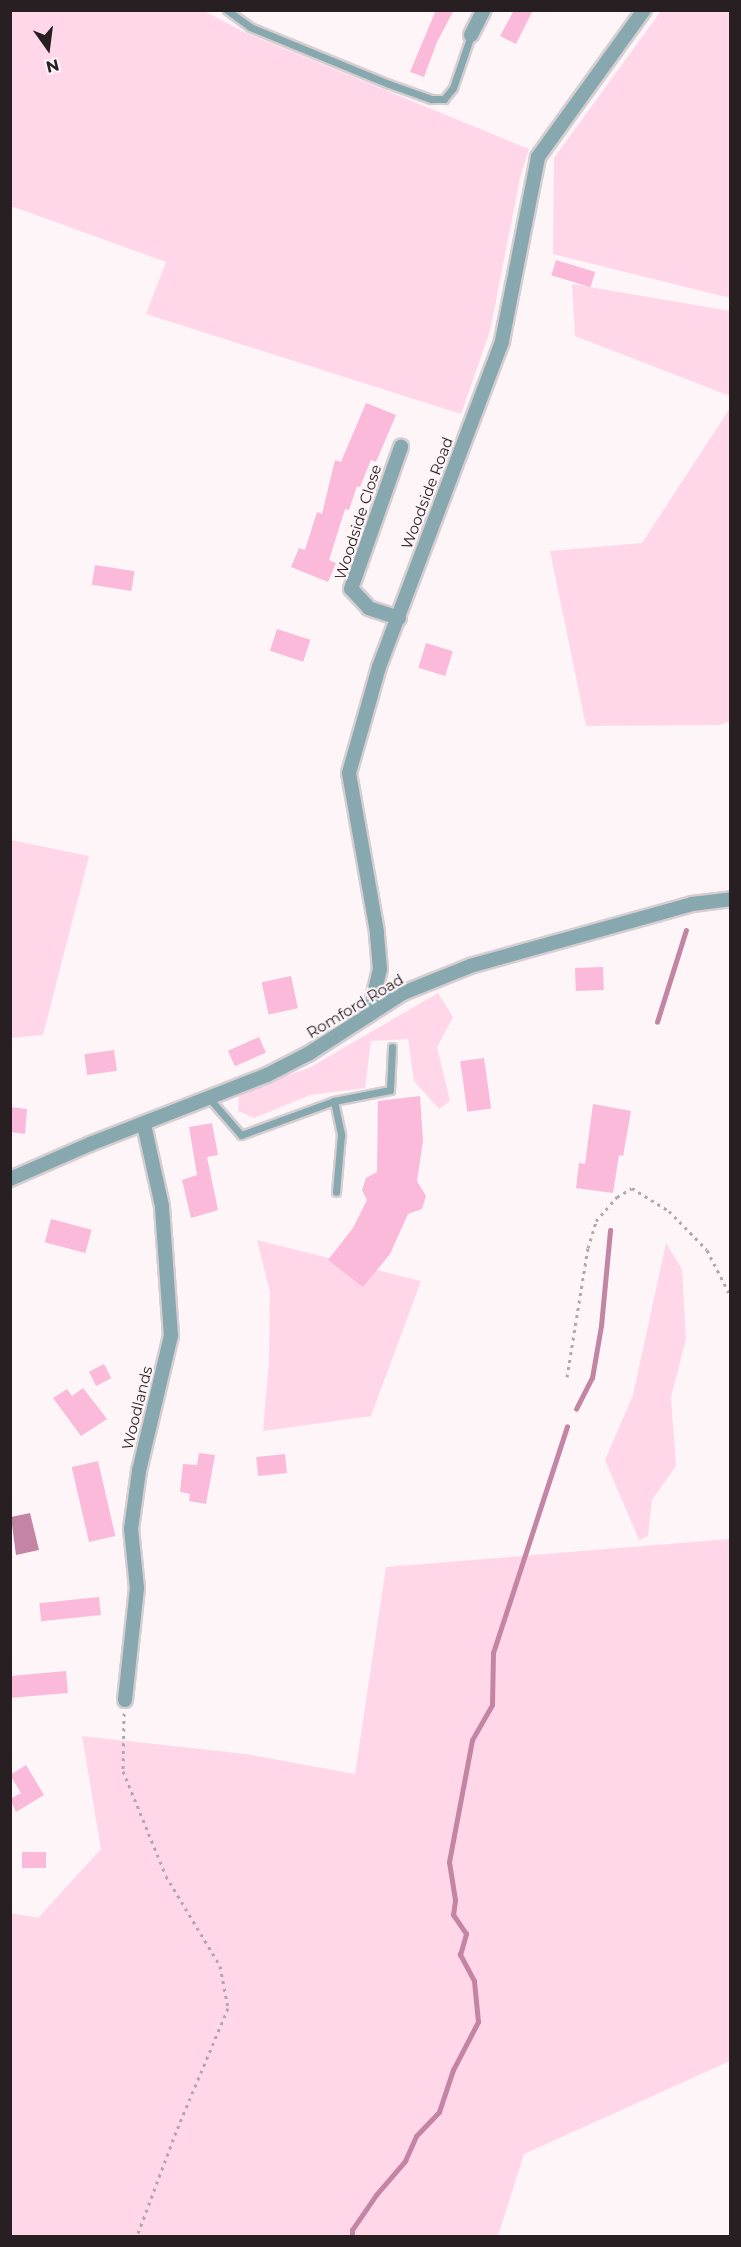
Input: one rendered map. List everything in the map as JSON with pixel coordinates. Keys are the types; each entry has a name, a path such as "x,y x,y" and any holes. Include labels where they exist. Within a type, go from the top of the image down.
{"street":[{"path":"471,35 484,10"},
{"name":"Woodside Road","path":"369,1015 380,969 377,932 349,774 379,668 502,341 538,157 644,10"},
{"name":"Woodside Close","path":"399,618 369,608 351,589 401,447"},
{"name":"Romford Road","path":"10,1179 90,1144 144,1125 267,1075 308,1054 403,993 470,966 692,904 730,899"},
{"name":"Woodlands","path":"125,1700 136,1588 131,1529 139,1471 171,1336 162,1206 144,1125"}],"lane":[{"path":"227,10 250,27 431,99 444,99 453,88 471,35"},
{"path":"209,1098 241,1135 334,1101 390,1090 392,1047"},
{"path":"334,1101 341,1135 336,1192"}],"path":[{"path":"567,1377 588,1248 596,1221 617,1197 632,1188 669,1211 707,1250 730,1295"},
{"path":"125,1700 123,1771 166,1876 220,1966 228,2008 185,2110 137,2236"}],"shaded area":[{"path":"10,11 204,11 246,33 529,149 520,178 490,331 461,414 146,314 166,262 11,206"},
{"path":"661,11 730,11 730,298 553,254 554,158"},
{"path":"572,284 730,311 730,396 575,336"},
{"path":"730,408 730,721 720,725 586,726 550,551 642,543"},
{"path":"11,840 89,856 43,1035 11,1038"},
{"path":"438,993 453,1017 437,1047 450,1101 439,1109 414,1081 408,1039 371,1041 365,1088 310,1095 254,1118 238,1111 239,1092 309,1068"},
{"path":"257,1240 421,1281 371,1416 263,1431 269,1361 270,1292"},
{"path":"666,1243 682,1269 686,1339 671,1397 676,1466 652,1500 648,1536 639,1540 605,1460 633,1395"},
{"path":"30,1513 39,1550 16,1555 11,1517"},
{"path":"730,1539 730,2061 524,2154 498,2236 11,2236 11,1913 38,1918 101,1849 82,1736 246,1754 355,1774 386,1567"}],"building":[{"path":"436,10 454,10 437,42 424,77 410,72"},
{"path":"514,10 533,10 516,44 500,36"},
{"path":"556,260 595,272 591,287 551,275"},
{"path":"366,403 396,415 376,462 371,460 360,487 357,486 349,510 345,509 329,560 336,563 328,582 291,567 299,548 305,550 317,512 322,514 335,460 341,462"},
{"path":"95,565 135,571 131,591 92,585"},
{"path":"277,629 310,640 303,662 270,651"},
{"path":"426,643 453,651 445,676 418,668"},
{"path":"603,967 604,990 576,991 575,968"},
{"path":"291,976 298,1008 269,1015 262,982"},
{"path":"259,1037 266,1053 235,1066 228,1051"},
{"path":"114,1050 117,1071 87,1075 84,1054"},
{"path":"484,1058 491,1109 467,1112 460,1061"},
{"path":"420,1096 423,1141 417,1181 426,1196 422,1209 408,1214 390,1254 363,1287 328,1260 353,1228 367,1200 362,1190 366,1178 377,1172 378,1101"},
{"path":"593,1104 631,1111 623,1156 619,1155 613,1193 576,1188 579,1163 585,1164"},
{"path":"10,1107 27,1109 25,1134 10,1132"},
{"path":"212,1123 218,1155 207,1157 218,1210 191,1218 182,1180 197,1175 189,1127"},
{"path":"51,1219 92,1230 85,1253 45,1242"},
{"path":"104,1364 111,1378 96,1386 89,1372"},
{"path":"83,1388 107,1419 81,1436 53,1398 67,1389 72,1396"},
{"path":"199,1453 215,1455 206,1504 189,1501 190,1494 180,1492 183,1464 197,1465"},
{"path":"285,1454 287,1473 258,1476 256,1457"},
{"path":"98,1461 115,1536 89,1542 72,1467"},
{"path":"99,1597 101,1615 41,1621 39,1603"},
{"path":"66,1671 68,1693 12,1698 10,1676"},
{"path":"26,1765 44,1795 16,1812 10,1799 21,1793 10,1775"},
{"path":"22,1852 46,1852 46,1868 22,1868"}],"waterway":[{"path":"657,1022 686,930"},
{"path":"576,1409 592,1378 601,1326 610,1230"},
{"path":"352,2236 352,2230 376,2195 405,2161 416,2136 439,2112 453,2070 478,2022 474,1981 460,1955 466,1934 453,1915 455,1900 449,1862 472,1740 492,1705 493,1653 567,1427"}]}
